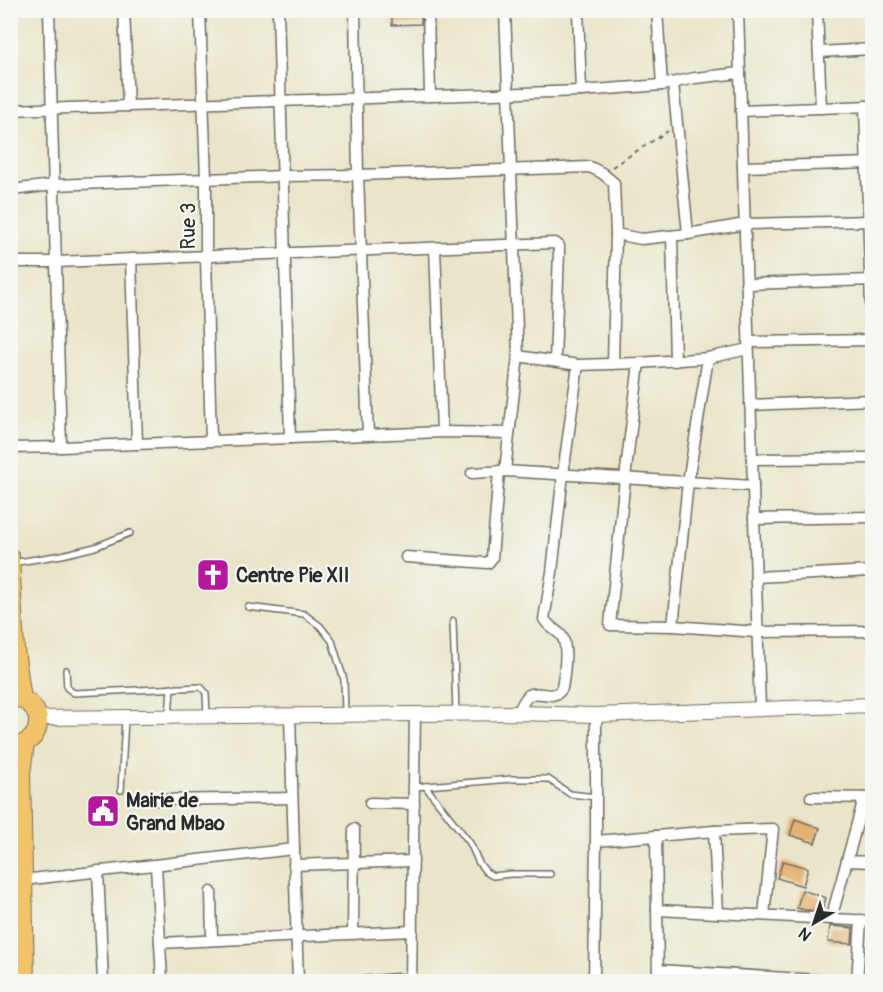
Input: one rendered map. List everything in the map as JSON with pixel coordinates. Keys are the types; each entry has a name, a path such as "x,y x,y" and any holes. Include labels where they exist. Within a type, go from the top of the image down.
{"highway":[{"path":"10,557 16,698 33,707 38,718 34,735 18,745 21,773 25,981"}],"street":[{"path":"49,10 61,447"},
{"path":"124,10 128,106"},
{"name":"Rue 3","path":"200,10 211,441"},
{"path":"278,10 290,438"},
{"path":"355,10 358,175 368,435"},
{"path":"428,10 430,96"},
{"path":"406,557 488,563 492,558 518,356 505,10"},
{"path":"578,10 582,91"},
{"path":"657,10 668,84 678,126 688,234"},
{"path":"738,10 760,710"},
{"path":"817,10 820,108"},
{"path":"819,52 873,49"},
{"path":"10,110 582,91 668,84 695,78 740,73"},
{"path":"518,356 578,365 639,363 708,358 748,345 872,340 869,106 741,111"},
{"path":"743,167 870,163"},
{"path":"10,190 54,185 590,167 614,183 616,234 613,364"},
{"path":"616,234 641,239 745,224 871,221"},
{"path":"672,236 675,361"},
{"path":"10,262 555,243 559,246 555,362"},
{"path":"435,248 442,432"},
{"path":"131,259 137,444"},
{"path":"746,284 871,280"},
{"path":"673,626 688,482 708,358"},
{"path":"639,363 610,624 757,632 873,631"},
{"path":"519,713 526,697 532,693 554,694 560,692 562,688 566,644 563,636 548,626 544,619 578,365"},
{"path":"750,405 873,400"},
{"path":"10,448 442,432 509,433"},
{"path":"752,459 873,458"},
{"path":"472,473 502,471 753,486"},
{"path":"754,519 873,517"},
{"path":"756,577 873,571"},
{"path":"38,718 596,714 873,705"},
{"path":"594,981 596,714"},
{"path":"362,981 412,981 414,804 419,787 415,715"},
{"path":"290,716 298,981"},
{"path":"811,797 868,798 831,919"},
{"path":"153,800 292,798"},
{"path":"370,803 414,804"},
{"path":"353,934 354,829"},
{"path":"596,841 714,831 773,829 764,915"},
{"path":"714,831 717,913"},
{"path":"656,836 658,976 848,981"},
{"path":"23,880 294,849"},
{"path":"294,865 413,861"},
{"path":"847,861 873,862"},
{"path":"156,865 162,981"},
{"path":"98,871 104,981"},
{"path":"211,892 212,940"},
{"path":"657,910 873,921"},
{"path":"857,981 861,920"},
{"path":"160,943 412,931"}],"lane":[{"path":"11,563 95,547 130,532"},
{"path":"248,607 303,614 320,626 332,641 344,680 345,715"},
{"path":"453,621 456,714"},
{"path":"66,670 68,688 74,693 201,687 206,693 207,717"},
{"path":"169,717 171,688"},
{"path":"121,790 125,718"},
{"path":"419,787 512,779 548,779 570,794 596,797"},
{"path":"419,787 470,843 486,872 493,876 550,874"}],"path":[{"path":"602,173 678,126"}],"building":[{"path":"392,10 421,10 421,24 392,25"},
{"path":"795,819 820,828 815,843 790,835"},
{"path":"783,861 808,868 803,886 777,878"},
{"path":"802,890 826,898 822,911 797,908"},
{"path":"830,926 853,928 852,944 828,942"}],"place":[{"name":"Centre Pie XII","path":"213,575"},
{"name":"Mairie de Grand Mbao","path":"103,811"}]}
